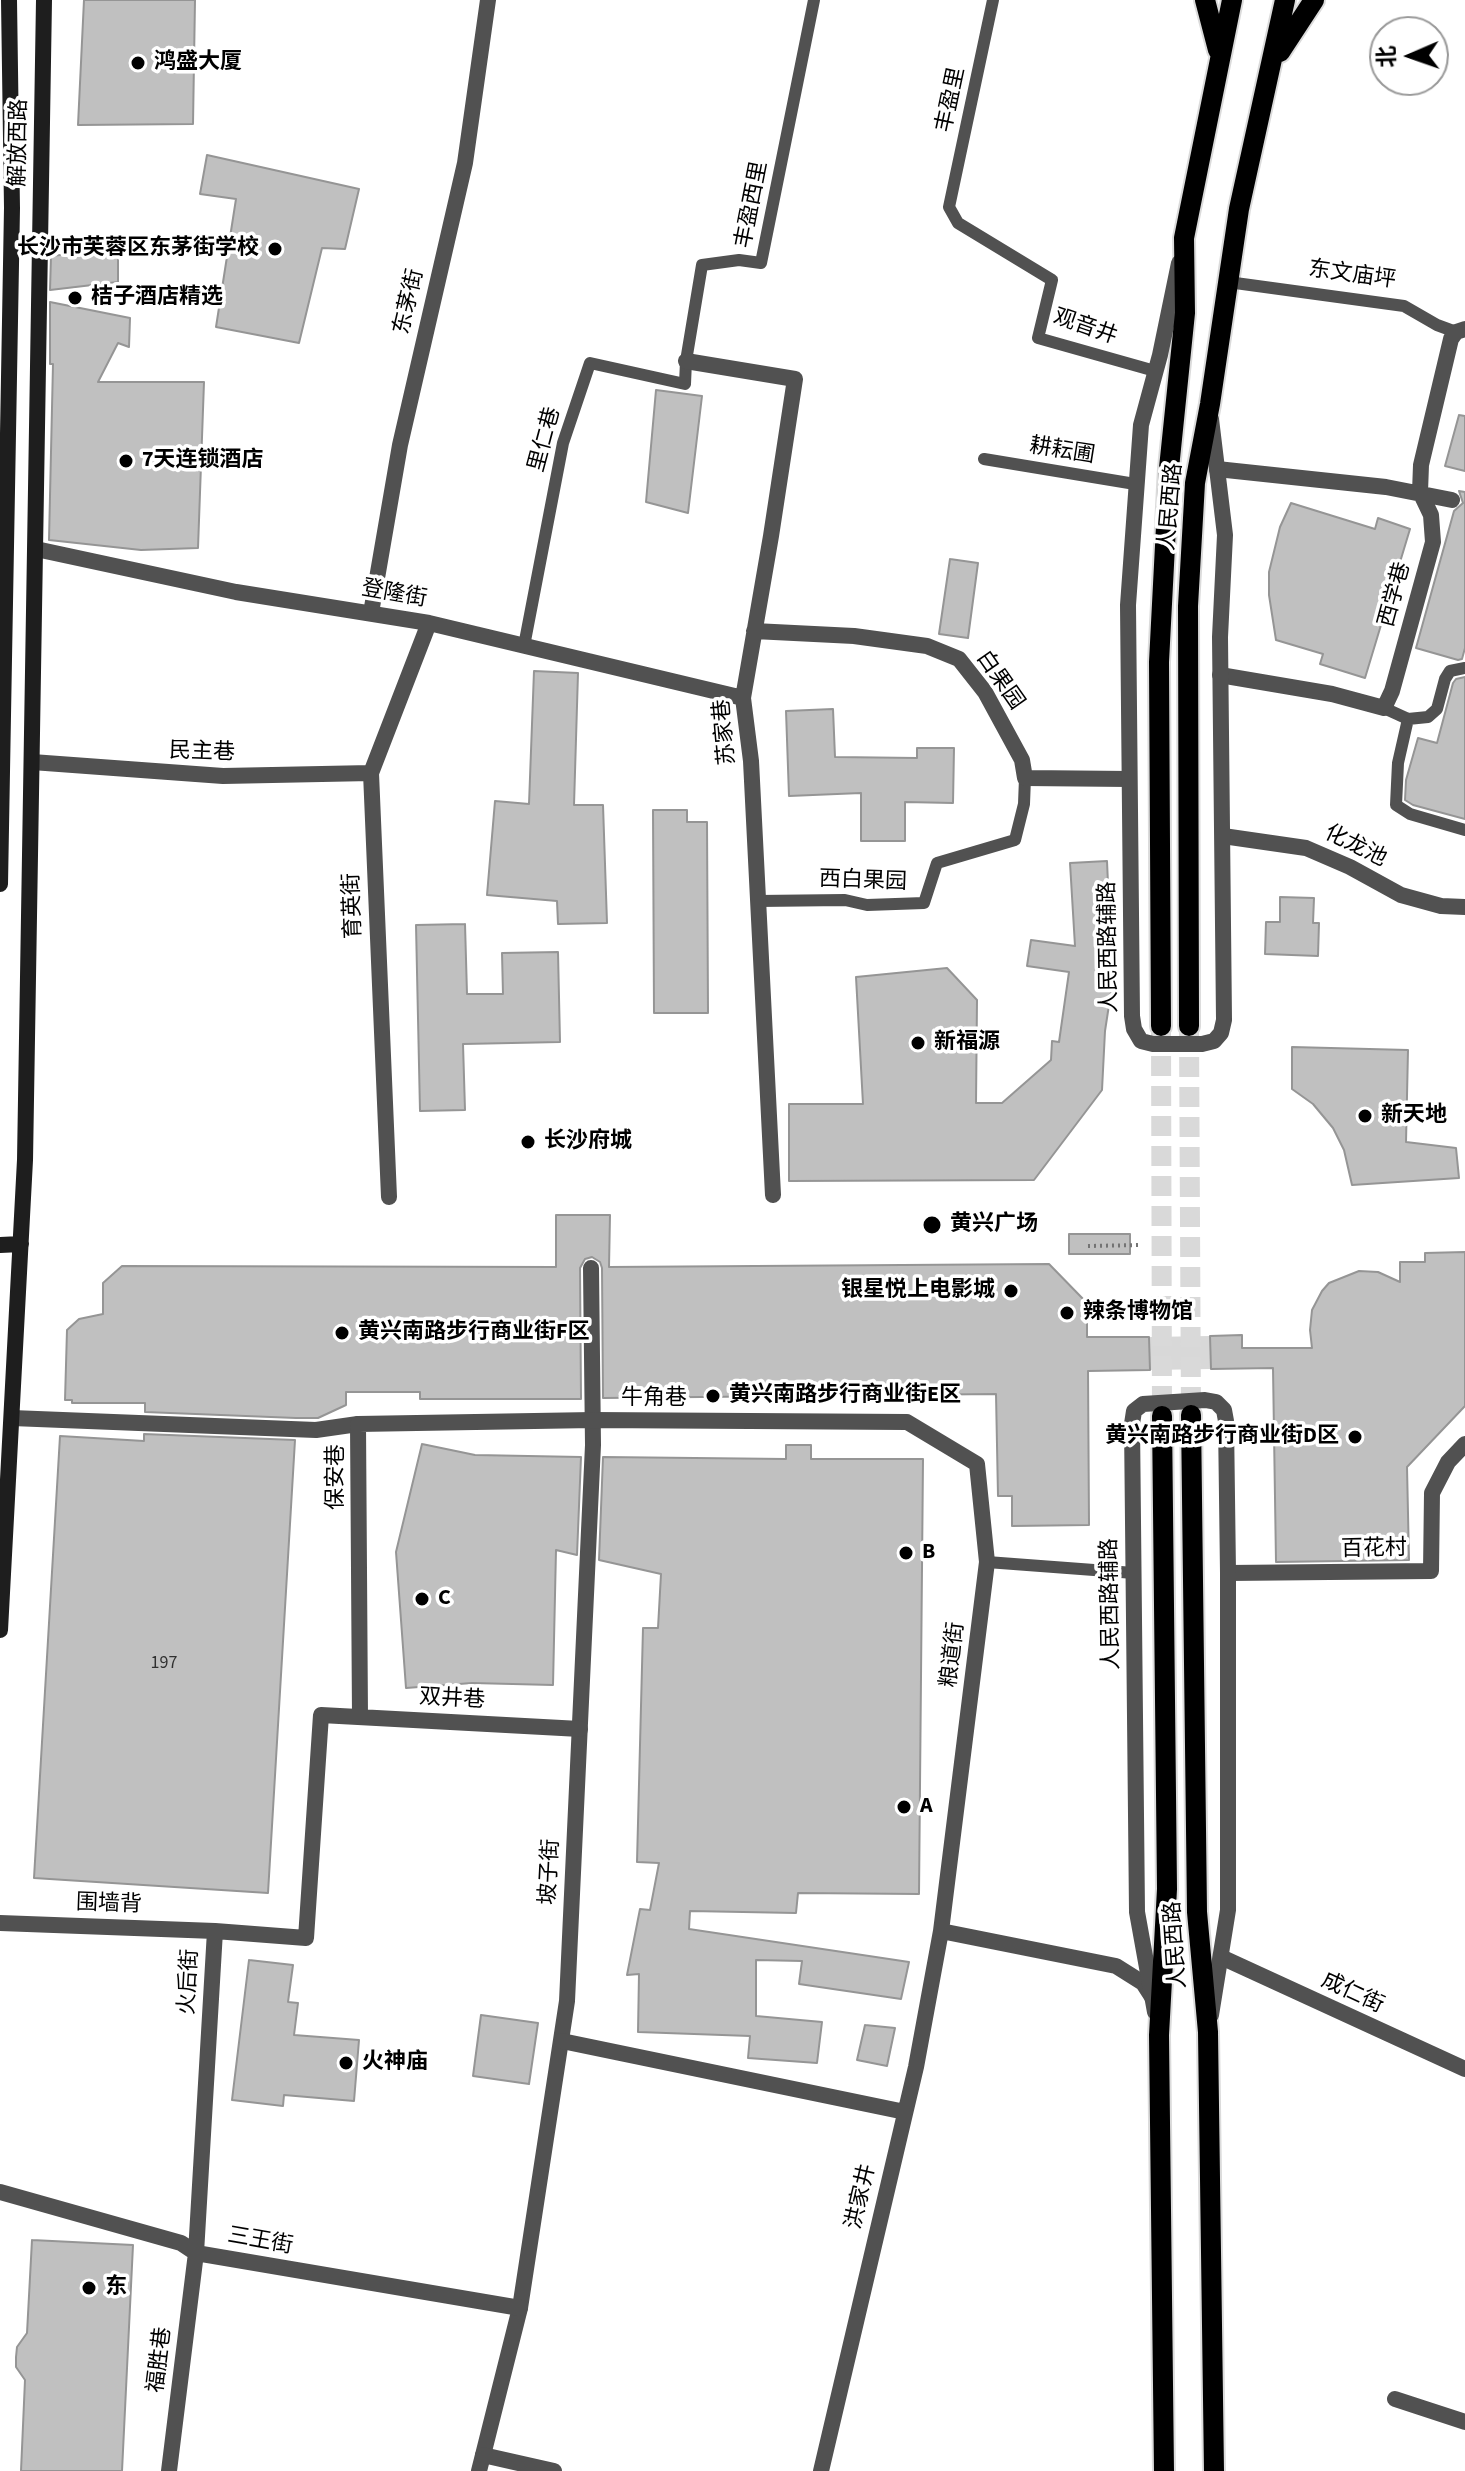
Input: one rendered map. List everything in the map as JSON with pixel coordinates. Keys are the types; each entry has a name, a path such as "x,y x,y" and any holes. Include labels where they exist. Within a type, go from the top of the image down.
{"main road":[{"name":"解放西路","path":"0,884 12,194 9,0"},
{"name":"解放西路","path":"0,1630 25,1160 44,0"},
{"path":"1205,0 1219,59"},
{"name":"人民西路","path":"1161,1026 1159,662 1169,468 1185,313 1184,238 1232,0"},
{"name":"人民西路","path":"1189,1026 1188,606 1195,483 1249,157 1285,0"},
{"path":"1267,76 1314,0"},
{"path":"0,1245 21,1244"},
{"path":"0,1302 18,1302"},
{"name":"人民西路","path":"1191,1415 1197,1912 1208,2032 1214,2471"},
{"name":"人民西路","path":"1162,1416 1167,1889 1159,2035 1164,2471"}],"street":[{"name":"东茅街","path":"371,613 400,445 465,163 488,0"},
{"name":"人民西路辅路","path":"1184,238 1141,425 1128,605 1132,1016 1134,1029 1141,1041 1153,1044 1202,1044 1214,1041 1221,1033 1224,1020 1220,675 1225,535 1210,404"},
{"name":"西学巷","path":"1384,708 1392,691 1433,542 1431,515 1420,492 1421,465 1451,339 1461,330"},
{"name":"苏家巷","path":"686,361 795,379 743,698 751,761 773,1195"},
{"path":"1217,469 1420,492 1452,500"},
{"name":"登隆街","path":"36,549 236,592 429,623 743,698"},
{"name":"育英街","path":"389,1197 371,773 429,623"},
{"name":"白果园","path":"754,631 868,638 927,646 959,659 985,692 1022,760 1025,778"},
{"path":"1220,675 1320,691 1384,708"},
{"name":"民主巷","path":"32,762 223,776 371,773"},
{"path":"1025,778 1129,779"},
{"name":"化龙池","path":"1223,836 1306,848 1350,867 1401,895 1441,906 1465,907"},
{"name":"坡子街","path":"481,2463 520,2308 567,2001 593,1420 591,1268"},
{"name":"人民西路辅路","path":"1159,2035 1137,1912 1132,1424 1134,1411 1143,1404 1155,1401 1205,1400 1216,1402 1224,1410 1228,1573 1228,1910 1208,2032"},
{"path":"12,1418 316,1430 358,1424"},
{"name":"牛角巷","path":"593,1420 907,1422"},
{"name":"保安巷","path":"360,1717 358,1424 593,1420"},
{"name":"粮道街","path":"907,1422 977,1464 987,1562 941,1931"},
{"name":"百花村","path":"1228,1573 1431,1571 1432,1493 1448,1462 1465,1444"},
{"name":"双井巷","path":"321,1715 580,1729"},
{"name":"火后街","path":"196,2253 215,1931 306,1938 321,1715"},
{"name":"围墙背","path":"0,1923 215,1931"},
{"path":"941,1931 1116,1966 1143,1983 1152,1998"},
{"name":"洪家井","path":"821,2471 916,2067 941,1931"},
{"name":"成仁街","path":"1221,1957 1465,2069"},
{"path":"562,2041 905,2112"},
{"name":"三王街","path":"0,2192 181,2243 196,2253 520,2308"},
{"name":"福胜巷","path":"169,2471 196,2253"},
{"path":"1395,2399 1465,2422"},
{"path":"481,2463 554,2471"}],"lane":[{"name":"丰盈西里","path":"686,361 702,265 739,260 761,263 814,0"},
{"name":"丰盈里","path":"949,207 993,0"},
{"name":"观音井","path":"949,207 958,223 1052,280 1038,338 1155,371"},
{"name":"东文庙坪","path":"1228,282 1404,306 1437,325 1461,330"},
{"name":"里仁巷","path":"524,646 563,443 590,363 685,384 686,361"},
{"name":"耕耘圃","path":"984,459 1135,484"},
{"path":"1384,708 1408,719 1428,717 1437,709 1450,671 1465,668"},
{"path":"1408,719 1398,763 1396,805 1410,814 1465,830"},
{"name":"西白果园","path":"758,901 845,900 867,905 924,903 937,863 1015,840 1024,804 1025,778"},
{"path":"987,1562 1134,1573"}],"path":[{"path":"1088,1246 1140,1245"}],"shaded area":[{"path":"1210,1336 1211,1369 1150,1370 1149,1337"}],"building":[{"name":"鸿盛大厦","path":"84,0 195,0 193,124 78,125"},
{"name":"长沙市芙蓉区东茅街学校","path":"207,155 359,189 345,249 322,248 299,343 216,327 236,199 200,194"},
{"path":"118,249 118,282 50,290 51,256"},
{"name":"7天连锁酒店","path":"50,302 130,318 129,347 118,343 98,382 204,382 198,548 141,550 49,540 53,364 50,364"},
{"path":"656,390 702,396 688,513 646,502"},
{"path":"1459,415 1465,416 1465,471 1445,466"},
{"path":"1459,491 1465,492 1465,648 1462,659 1458,660 1416,648 1454,511 1463,503"},
{"path":"1291,503 1375,529 1378,518 1410,529 1365,678 1320,664 1323,654 1276,640 1269,572 1280,527"},
{"path":"950,559 978,563 968,638 939,634"},
{"path":"534,671 578,673 574,805 603,805 607,923 558,924 557,901 487,895 495,801 529,804"},
{"path":"1465,677 1465,819 1405,800 1406,780 1418,738 1437,743 1453,683"},
{"path":"833,709 835,757 917,758 917,748 954,748 953,803 905,802 905,841 861,841 861,793 789,796 786,711"},
{"path":"653,810 687,810 687,822 707,822 708,1013 654,1013"},
{"path":"1107,861 1111,952 1117,953 1105,1031 1102,1090 1034,1180 789,1181 789,1104 863,1104 856,977 947,968 977,1000 976,1103 1002,1103 1051,1060 1052,1041 1059,1042 1069,972 1027,966 1031,940 1075,946 1070,863"},
{"path":"1280,897 1314,898 1313,923 1319,923 1318,956 1265,954 1266,922 1280,922"},
{"path":"465,924 467,994 503,994 502,953 558,952 560,1042 463,1044 465,1110 420,1111 416,925"},
{"name":"新天地","path":"1292,1047 1408,1050 1406,1142 1456,1148 1459,1178 1352,1185 1344,1150 1333,1128 1313,1104 1292,1089"},
{"path":"556,1215 610,1215 609,1267 1049,1264 1087,1303 1087,1337 1149,1337 1150,1370 1088,1371 1089,1525 1012,1526 1012,1496 998,1496 996,1394 603,1398 602,1268 600,1262 592,1257 585,1259 580,1268 581,1399 420,1399 420,1392 346,1392 346,1405 318,1418 145,1412 145,1403 72,1403 72,1400 65,1400 67,1330 79,1319 103,1314 103,1283 122,1266 556,1267"},
{"path":"1069,1234 1130,1234 1130,1254 1069,1254"},
{"name":"黄兴南路步行商业街D区","path":"1465,1252 1465,1406 1407,1467 1409,1560 1276,1562 1273,1368 1211,1369 1210,1336 1242,1335 1242,1348 1312,1348 1312,1310 1329,1283 1359,1271 1378,1272 1400,1282 1400,1262 1425,1262 1425,1253"},
{"path":"144,1434 295,1440 268,1893 34,1878 60,1436 144,1441"},
{"path":"422,1444 475,1455 581,1457 577,1555 556,1550 553,1685 472,1683 406,1688 396,1552"},
{"path":"786,1445 811,1445 811,1459 923,1459 919,1894 798,1893 796,1913 690,1911 689,1929 909,1962 901,1999 799,1984 802,1961 756,1960 756,2016 822,2022 817,2063 748,2058 750,2036 638,2032 639,1974 627,1975 640,1909 650,1910 659,1863 637,1862 643,1628 658,1628 661,1574 599,1560 603,1457 786,1459"},
{"path":"249,1960 293,1965 288,2002 298,2003 294,2035 359,2040 354,2101 284,2095 283,2106 232,2100"},
{"path":"481,2015 538,2023 529,2084 473,2076"},
{"path":"865,2025 895,2028 887,2066 857,2060"},
{"path":"32,2240 133,2245 122,2471 21,2471 25,2380 16,2367 16,2357 17,2347 27,2333"}],"tunnel":[{"path":"1161,1026 1162,1416"},
{"path":"1189,1027 1191,1415"}],"place":[{"name":"鸿盛大厦","path":"138,63"},
{"name":"长沙市芙蓉区东茅街学校","path":"275,249"},
{"name":"桔子酒店精选","path":"75,298"},
{"name":"7天连锁酒店","path":"126,461"},
{"name":"新福源","path":"918,1043"},
{"name":"新天地","path":"1365,1116"},
{"name":"长沙府城","path":"528,1142"},
{"name":"黄兴广场","path":"932,1225"},
{"name":"银星悦上电影城","path":"1011,1291"},
{"name":"辣条博物馆","path":"1067,1313"},
{"name":"黄兴南路步行商业街F区","path":"342,1333"},
{"name":"黄兴南路步行商业街E区","path":"713,1396"},
{"name":"黄兴南路步行商业街D区","path":"1355,1437"},
{"name":"B","path":"906,1553"},
{"name":"C","path":"422,1599"},
{"name":"A","path":"904,1807"},
{"name":"火神庙","path":"346,2063"},
{"name":"东","path":"89,2288"}]}
